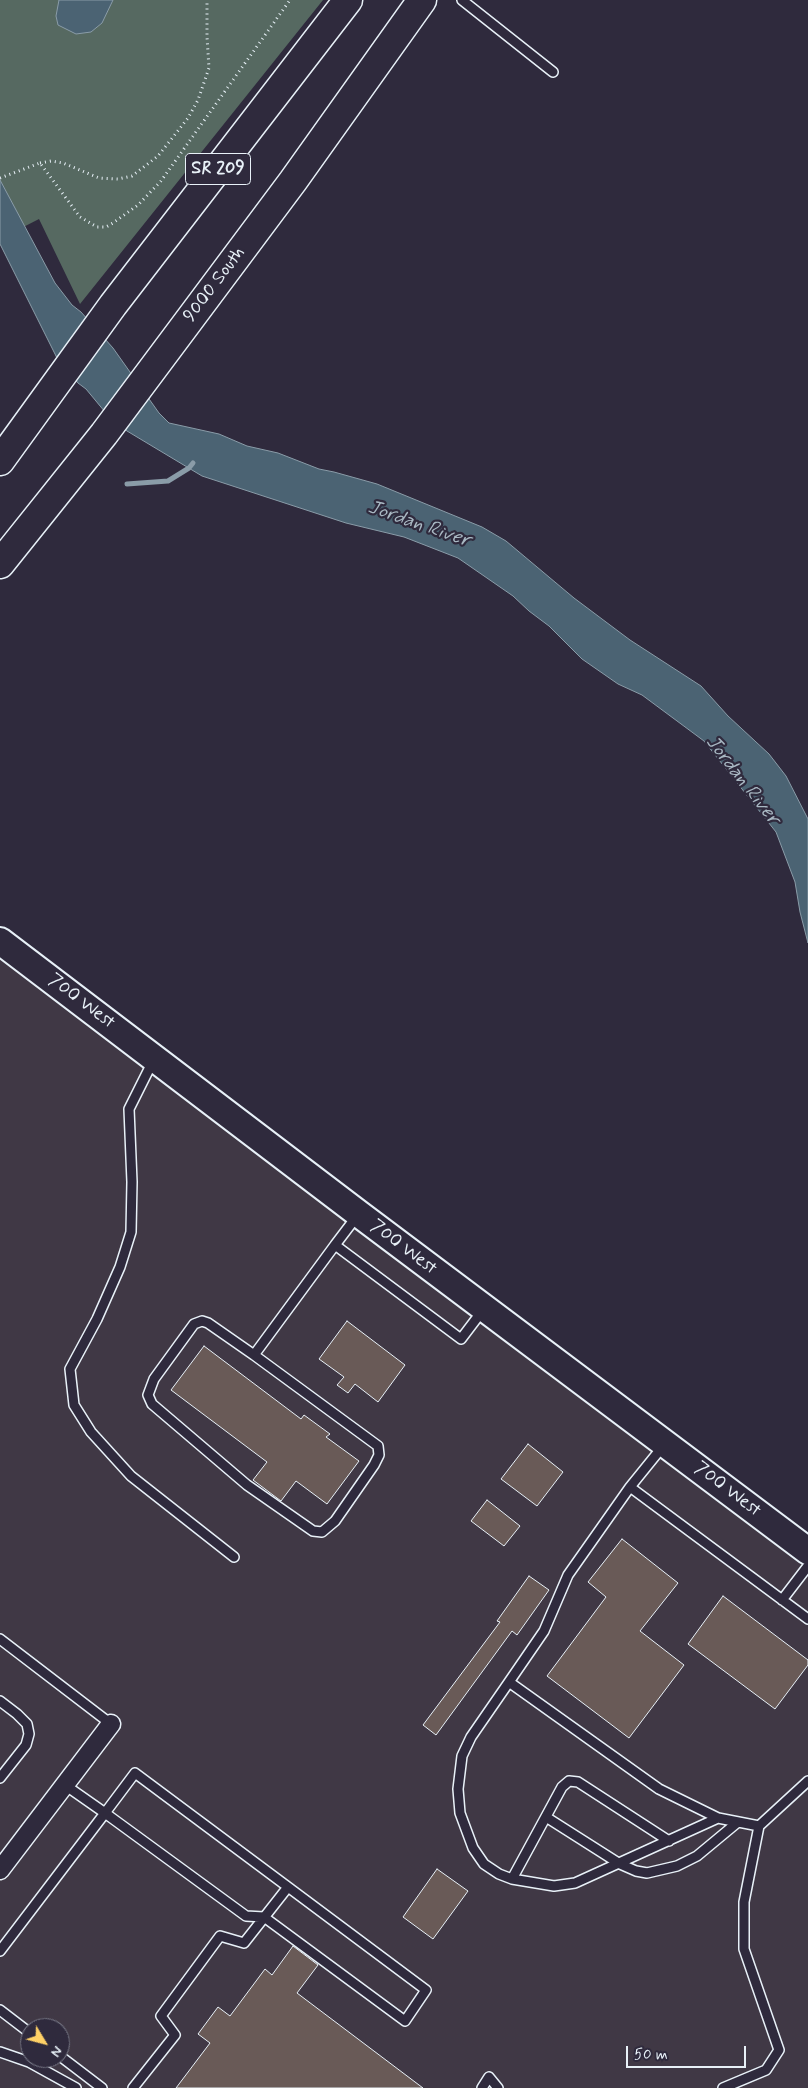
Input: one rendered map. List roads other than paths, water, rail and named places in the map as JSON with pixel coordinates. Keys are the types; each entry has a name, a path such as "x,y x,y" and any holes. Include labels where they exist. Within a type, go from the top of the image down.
{"main road":[{"name":"SR 209","path":"0,461 89,338 348,0"},
{"name":"9000 South","path":"0,564 104,434 293,181 422,0"}],"street":[{"name":"700 West","path":"0,940 484,1309 808,1551"},
{"path":"0,1870 111,1724"}],"lane":[{"path":"462,0 553,72"},
{"path":"154,1058 129,1109 132,1182 131,1232 120,1267 97,1318 70,1369 74,1405 91,1432 131,1476 234,1556"},
{"path":"254,1355 359,1214"},
{"path":"335,1245 461,1339 484,1309"},
{"path":"202,1321 208,1323 254,1355 378,1446 379,1455 374,1465 335,1521 322,1532 313,1531 247,1485 152,1404 148,1395 154,1379 194,1324 202,1321"},
{"path":"665,1444 630,1488 568,1576 544,1630 471,1737 462,1756 458,1789 460,1813 472,1848 484,1864 499,1874 512,1879 554,1886 576,1884 718,1818"},
{"path":"630,1488 808,1619"},
{"path":"782,1600 808,1566"},
{"path":"0,1639 111,1724"},
{"path":"509,1682 658,1789 718,1818 759,1826"},
{"path":"0,1701 27,1724 29,1734 26,1745 0,1778"},
{"path":"0,1951 105,1813 135,1773 426,1990 405,2021 264,1917 246,1916 105,1813 65,1785"},
{"path":"512,1879 562,1787 569,1781 578,1782 669,1841"},
{"path":"722,2088 766,2070 779,2050 744,1949 744,1902 759,1826 808,1781"},
{"path":"546,1817 620,1864 636,1871 647,1873 677,1866 697,1856 738,1822"},
{"path":"133,2088 174,2034 161,2016 220,1936 244,1943 288,1887"},
{"path":"0,2010 20,2025"},
{"path":"0,2052 28,2062 76,2088"},
{"path":"70,2064 102,2088"},
{"path":"482,2088 489,2078 498,2088"}],"water":[{"path":"59,0 113,0 102,23 91,32 76,34 58,25 56,16"},
{"name":"Jordan River","path":"0,180 55,283 72,305 81,312 113,348 159,413 169,423 219,434 247,446 278,453 319,469 377,484 482,527 506,541 574,598 630,640 701,686 728,716 769,754 786,776 808,819 808,943 795,882 776,832 704,741 642,695 618,684 582,659 549,626 513,596 458,558 404,537 346,523 202,476 127,431 110,418 66,368 62,368 0,244"}],"waterway":[{"path":"127,484 168,481 189,468 193,463"}]}
